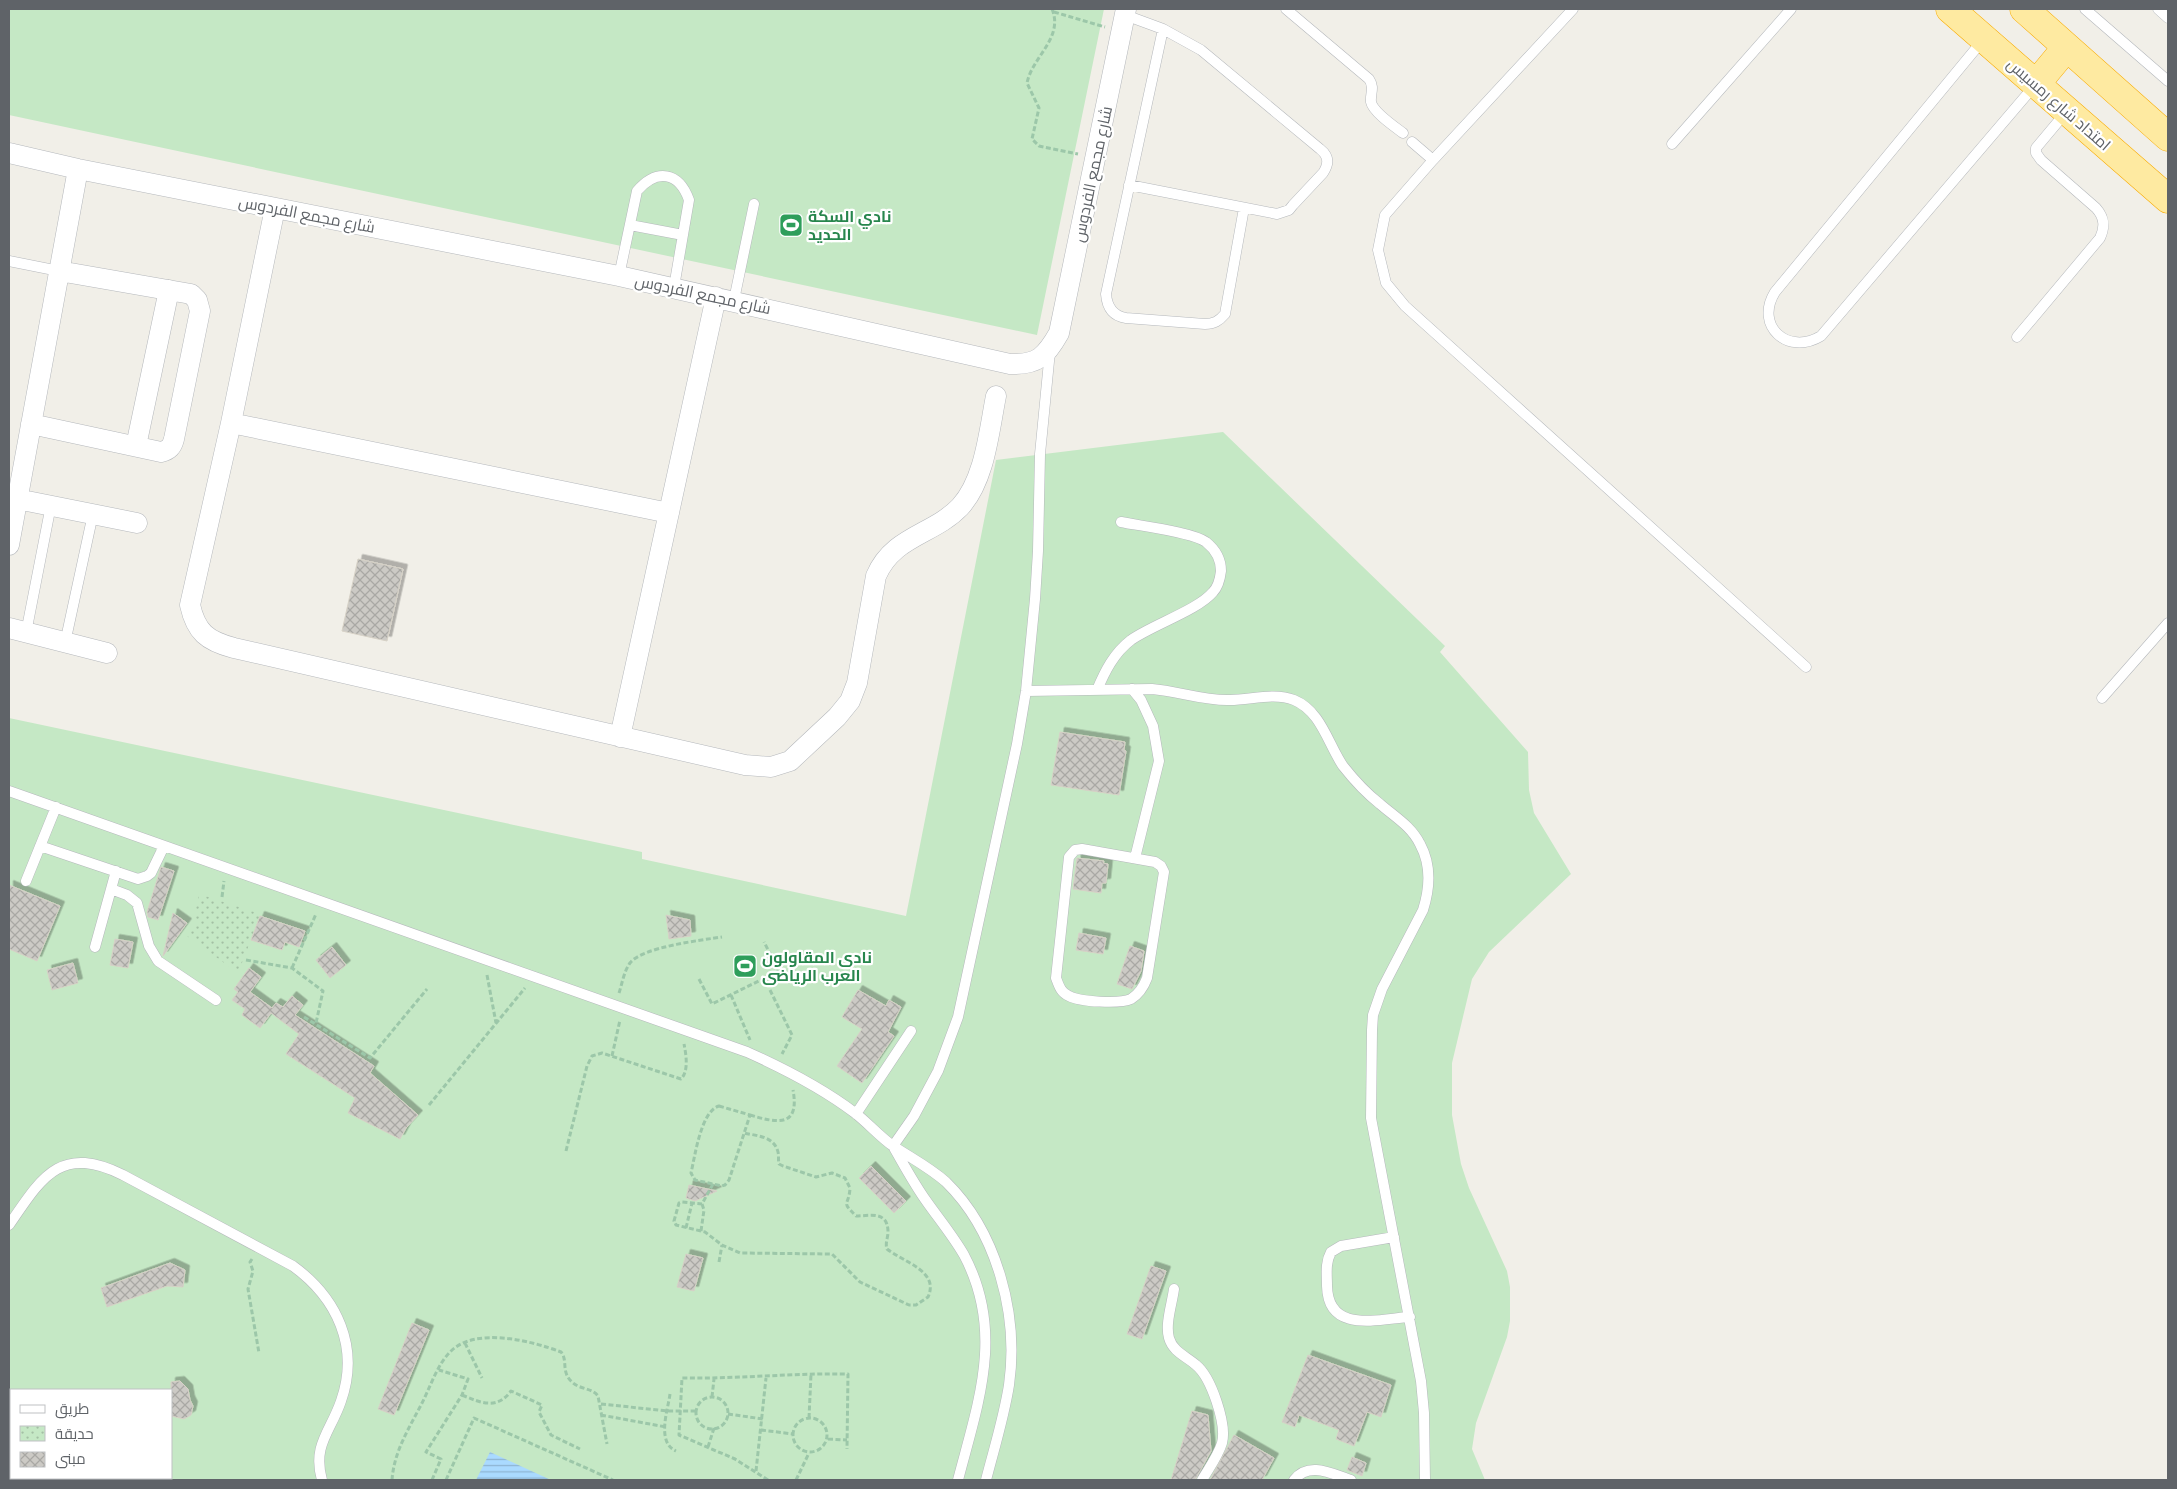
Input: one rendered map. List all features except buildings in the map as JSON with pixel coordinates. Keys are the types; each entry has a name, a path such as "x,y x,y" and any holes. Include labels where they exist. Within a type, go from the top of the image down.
{"highway":[{"name":"امتداد شارع رمسيس","path":"1950,9 2168,199"},
{"path":"2024,9 2168,137"},
{"path":"2036,84 2066,48"}],"street":[{"name":"شارع مجمع الفردوس","path":"9,153 78,169 674,287 1010,364 1026,364 1038,360 1050,348 1059,334 1124,18"},
{"path":"9,544 78,169"},
{"path":"275,208 231,423 190,605 194,621 204,635 218,644 745,765 771,767 781,765 798,755 844,709 854,692 876,576 880,565 899,545 953,514 961,506 974,486 979,473 996,396"},
{"path":"31,424 162,452 168,450 172,446 174,439 200,311 197,300 191,294 59,271"},
{"path":"136,446 169,290"},
{"path":"620,737 669,513 725,299"},
{"path":"231,423 669,513"},
{"path":"17,499 137,523"},
{"path":"17,630 107,653"}],"lane":[{"path":"1286,9 1369,79 1373,88 1371,98 1373,108 1403,133"},
{"path":"1573,9 1433,160 1385,215 1378,250 1386,283 1405,306 1806,666"},
{"path":"1672,144 1791,9"},
{"path":"2085,9 2168,81"},
{"path":"2158,9 2168,18"},
{"path":"1124,18 1163,29 1201,50 1325,154 1328,160 1327,167 1289,210 1277,214 1130,185"},
{"path":"1163,29 1106,294 1111,310 1120,317 1126,318 1205,324 1213,324 1220,320 1225,314 1244,208"},
{"path":"1984,39 1770,299 1768,314 1770,322 1778,335 1784,339 1799,343 1807,343 1821,336 2036,84"},
{"path":"2017,336 2100,238 2104,228 2100,212 2038,157 2036,153 2036,148 2068,111"},
{"path":"1412,142 1433,160"},
{"path":"619,276 637,190 646,180 660,175 673,178 684,187 689,200 674,287"},
{"path":"725,299 754,204"},
{"path":"630,225 683,235"},
{"path":"9,261 59,271"},
{"path":"893,1146 914,1116 938,1072 958,1017 1026,691 1038,551 1040,454 1050,348"},
{"path":"17,630 51,505"},
{"path":"65,643 93,514"},
{"path":"1097,690 1105,672 1116,655 1131,641 1202,601 1213,592 1220,579 1221,565 1215,551 1204,541 1121,522"},
{"path":"2102,698 2168,623"},
{"path":"1132,689 1140,700 1153,726 1159,762 1135,858"},
{"path":"1026,691 1167,690 1215,700 1284,697 1302,704 1317,720 1336,754 1357,783 1405,824 1420,844 1428,867 1427,896 1423,910 1382,988 1373,1015 1371,1118 1416,1349 1424,1413 1425,1480"},
{"path":"9,791 747,1052 776,1065 831,1096 856,1114 893,1146 931,1169 959,1198 979,1227 1000,1274 1010,1320 1011,1362 1005,1405 986,1480"},
{"path":"26,881 56,807"},
{"path":"40,846 138,878 147,876 164,846"},
{"path":"1082,849 1135,858 1155,862 1161,866 1164,872 1148,978 1135,996 1124,1001 1068,996 1062,992 1056,978 1069,857 1075,850 1082,849"},
{"path":"95,947 116,871"},
{"path":"111,889 127,894 137,902 148,946 158,961 216,1000"},
{"path":"856,1114 911,1031"},
{"path":"893,1146 916,1186 964,1256 974,1279 982,1306 986,1340 983,1381 958,1480"},
{"path":"9,1225 35,1187 46,1175 60,1167 76,1163 92,1163 108,1167 293,1266 309,1278 328,1299 341,1325 347,1354 346,1383 341,1402 321,1444 319,1464 322,1480"},
{"path":"1394,1237 1341,1246 1331,1252 1327,1264 1329,1301 1333,1309 1346,1319 1354,1321 1410,1317"},
{"path":"1174,1289 1168,1330 1169,1337 1176,1350 1196,1365 1206,1377 1222,1423 1223,1433 1220,1448 1202,1480"},
{"path":"1294,1480 1299,1474 1310,1469 1321,1470 1351,1480"}],"path":[{"path":"1095,158 1039,146 1032,139 1039,108 1027,83 1049,41 1055,23 1052,10 1124,18"},
{"path":"292,968 322,902"},
{"path":"612,1056 619,1007 628,965 634,959 672,944 722,937"},
{"path":"699,978 712,1004 779,971 764,942"},
{"path":"481,958 491,990 496,1024"},
{"path":"246,960 292,968 323,991 316,1023"},
{"path":"429,1105 534,977"},
{"path":"304,1017 370,1058 428,989"},
{"path":"770,990 792,1035 776,1065"},
{"path":"732,995 750,1039 747,1052"},
{"path":"566,1151 589,1060 597,1053 612,1056 681,1079 685,1075 686,1058 685,1047 678,1028"},
{"path":"750,1115 728,1183 722,1186 695,1180 691,1176 706,1117 712,1109 719,1106 750,1115 772,1122 784,1120 793,1112 795,1102 789,1072"},
{"path":"702,1204 682,1202 678,1205 675,1223 710,1235 722,1245 740,1253 832,1254 860,1282 909,1305 922,1302 930,1292 931,1286 927,1275 887,1249 888,1229 883,1219 869,1213 856,1216 847,1207 845,1203 850,1188 845,1178 832,1173 816,1177 783,1166 778,1162 778,1152 772,1141 766,1137 744,1133"},
{"path":"701,1231 704,1210 702,1204 712,1184"},
{"path":"686,1228 692,1203"},
{"path":"719,1262 722,1245"},
{"path":"258,1354 248,1289 253,1271 250,1262 259,1248"},
{"path":"392,1480 394,1464 403,1440 449,1353 465,1343 476,1340 507,1339 541,1345 560,1352 564,1357 564,1370 567,1376 576,1386 593,1391 598,1396 607,1444"},
{"path":"465,1343 482,1378"},
{"path":"432,1480 441,1459 426,1452 462,1395 468,1379 439,1370"},
{"path":"809,1418 811,1374"},
{"path":"768,1480 735,1459 679,1435 682,1378 766,1378 811,1374 848,1374 847,1449"},
{"path":"756,1471 766,1378"},
{"path":"712,1397 714,1379"},
{"path":"462,1395 490,1404 502,1401 511,1391 542,1405 539,1412 552,1435 580,1449"},
{"path":"670,1394 666,1443 676,1450"},
{"path":"712,1397 722,1400 728,1409 728,1414 723,1424 714,1428 708,1428 699,1421 697,1411 702,1401 712,1397"},
{"path":"601,1404 668,1411 697,1411"},
{"path":"728,1414 763,1419"},
{"path":"601,1415 666,1427"},
{"path":"446,1480 474,1418 612,1480"},
{"path":"809,1418 821,1421 825,1426 828,1439 821,1449 809,1453 797,1447 792,1434 796,1424 809,1418"},
{"path":"708,1447 714,1428"},
{"path":"761,1430 792,1434"},
{"path":"828,1439 847,1440"},
{"path":"796,1480 809,1453"}],"green space":[{"name":"نادي السكة الحديد","path":"9,9 1104,9 1037,335 9,115"},
{"name":"نادى المقاولون العرب الرياضى","path":"1223,432 1445,646 1440,652 1528,752 1529,790 1534,813 1571,874 1489,952 1472,979 1452,1063 1452,1115 1461,1164 1469,1188 1507,1271 1510,1287 1510,1321 1507,1337 1476,1423 1472,1449 1485,1480 9,1480 9,718 642,852 642,859 906,916 996,460"},
{"path":"199,894 261,914 238,973 187,936 197,920 194,918"}],"water":[{"path":"490,1452 551,1480 476,1480"}],"place":[{"name":"نادي السكة الحديد","path":"791,225"},
{"name":"نادى المقاولون العرب الرياضى","path":"745,966"}]}
